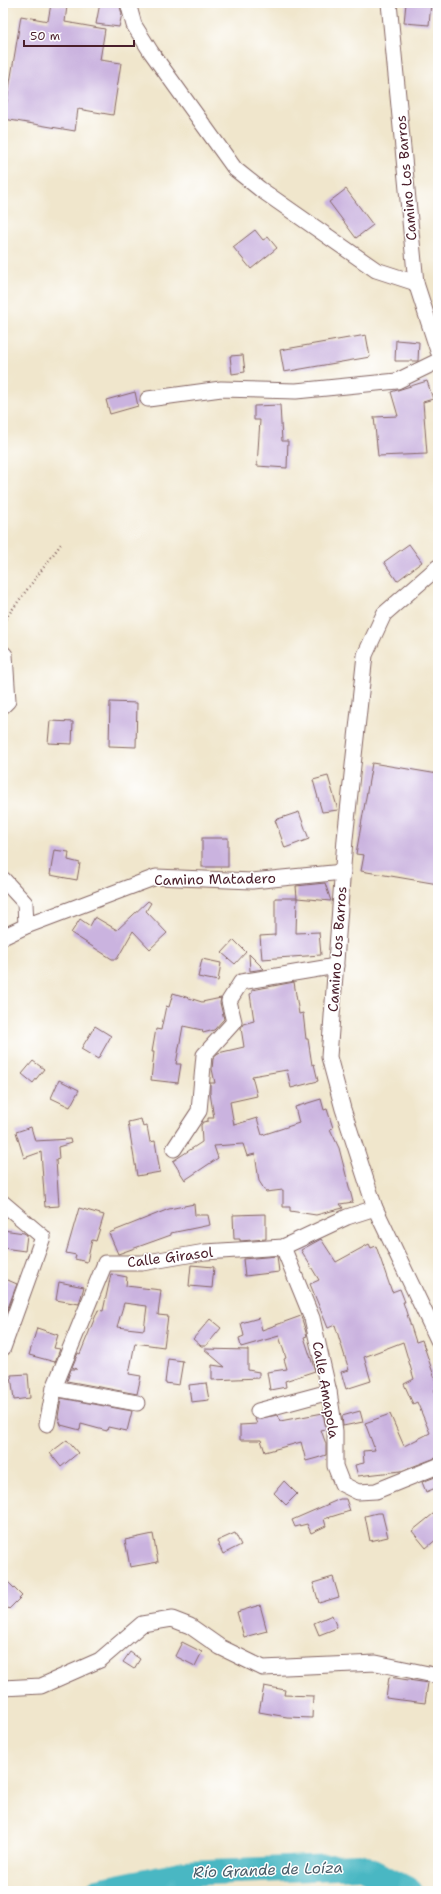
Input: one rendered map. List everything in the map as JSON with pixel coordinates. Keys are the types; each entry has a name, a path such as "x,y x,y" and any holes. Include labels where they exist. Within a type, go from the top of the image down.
{"street":[{"path":"128,3 134,25 151,52 235,169 260,189 376,270 416,283"},
{"name":"Camino Los Barros","path":"389,3 416,283 438,351"},
{"path":"148,399 221,389 296,391 398,381 438,361"},
{"name":"Camino Los Barros","path":"438,567 384,614 365,655 343,872 329,1057 343,1109 375,1208 438,1340"},
{"path":"3,653 5,655 8,701 3,706"},
{"name":"Camino Matadero","path":"3,937 26,926 156,877 252,881 343,872"},
{"path":"3,879 25,903 26,926"},
{"path":"174,1149 199,1111 204,1055 234,1022 230,1001 241,982 336,966"},
{"path":"3,1203 43,1237 3,1348"},
{"name":"Calle Girasol","path":"47,1424 54,1388 105,1263 142,1263 205,1252 283,1247 347,1217 375,1208"},
{"name":"Calle Amapola","path":"283,1247 312,1318 329,1392 335,1431 335,1466 342,1484 358,1492 376,1491 438,1466"},
{"path":"54,1388 137,1403"},
{"path":"258,1411 329,1392"},
{"path":"3,1688 40,1686 100,1660 142,1624 172,1619 190,1626 220,1647 263,1668 376,1663 438,1676"}],"path":[{"path":"3,622 61,544"}],"building":[{"path":"100,3 119,3 122,14 119,27 96,24"},
{"path":"406,3 431,3 429,25 404,23"},
{"path":"51,4 67,6 65,22 105,29 100,60 121,63 113,115 78,109 75,131 4,119 21,16 48,21"},
{"path":"346,189 373,225 356,238 329,202"},
{"path":"255,230 263,240 268,237 277,248 251,269 233,247"},
{"path":"366,335 370,357 284,372 280,350"},
{"path":"396,340 419,342 418,361 395,361"},
{"path":"243,355 245,372 232,374 230,356"},
{"path":"427,381 433,399 423,402 427,454 378,456 374,417 398,416 391,392"},
{"path":"135,392 138,406 110,414 106,400"},
{"path":"280,405 282,441 288,441 287,468 257,466 260,420 254,420 254,406"},
{"path":"409,544 422,562 397,581 384,562"},
{"path":"110,702 137,703 136,747 109,746"},
{"path":"50,721 73,722 72,744 48,743"},
{"path":"372,763 438,774 438,884 361,871 364,855 356,854"},
{"path":"328,776 338,810 322,812 313,780"},
{"path":"299,812 309,839 285,848 275,820"},
{"path":"202,838 228,838 228,867 202,867"},
{"path":"54,850 69,852 68,860 80,863 77,880 50,875"},
{"path":"325,883 331,901 297,898 296,886"},
{"path":"275,898 297,898 296,933 319,932 321,955 262,959 260,936 275,935"},
{"path":"148,901 151,903 146,911 167,933 150,949 133,931 117,959 112,959 71,933 80,919 90,926 95,917 117,930"},
{"path":"234,940 246,952 235,964 222,953"},
{"path":"249,954 264,969 250,971"},
{"path":"202,959 221,963 218,981 198,977"},
{"path":"294,982 299,1014 303,1013 306,1039 308,1039 312,1065 314,1064 318,1081 291,1088 287,1070 252,1076 257,1096 230,1102 234,1125 257,1118 262,1135 299,1123 295,1107 321,1099 324,1110 327,1109 333,1128 330,1129 339,1148 353,1202 340,1204 343,1208 316,1215 290,1211 290,1207 283,1207 283,1190 266,1192 259,1181 255,1154 247,1156 243,1144 214,1146 218,1158 185,1180 173,1161 202,1142 201,1125 203,1122 208,1121 208,1118 214,1118 210,1093 210,1083 215,1083 212,1069 213,1059 218,1053 244,1047 241,1028 243,1024 254,1021 250,994 252,993 252,990"},
{"path":"173,993 202,1002 221,998 220,1003 224,1019 214,1030 203,1033 202,1030 183,1026 176,1064 181,1064 178,1083 151,1080 154,1052 152,1052 156,1029 161,1030 166,1006 169,1007"},
{"path":"95,1026 111,1036 98,1059 81,1049"},
{"path":"33,1061 44,1069 33,1083 22,1074"},
{"path":"59,1080 79,1090 70,1107 51,1098"},
{"path":"141,1119 143,1127 147,1126 150,1142 155,1141 160,1172 137,1176 128,1122"},
{"path":"31,1127 35,1141 70,1139 71,1143 58,1147 59,1159 56,1160 59,1206 45,1207 41,1152 24,1158 16,1132"},
{"path":"194,1204 195,1215 208,1215 210,1225 171,1233 171,1235 118,1254 109,1233 169,1209"},
{"path":"79,1208 104,1215 96,1241 92,1240 87,1262 75,1259 76,1255 66,1253"},
{"path":"266,1214 266,1239 240,1241 240,1239 234,1239 233,1215"},
{"path":"3,1230 24,1233 27,1235 25,1251 3,1248"},
{"path":"321,1239 336,1262 369,1244 371,1248 376,1246 392,1292 400,1289 416,1342 422,1340 438,1388 434,1390 438,1397 438,1457 401,1471 358,1476 355,1465 364,1463 363,1451 375,1450 365,1423 390,1414 404,1446 430,1433 417,1402 413,1404 404,1384 414,1379 403,1342 364,1357 371,1381 346,1389 341,1372 349,1370 335,1325 328,1328 310,1284 319,1280 301,1250"},
{"path":"277,1256 279,1272 245,1276 243,1259"},
{"path":"191,1265 214,1267 212,1288 189,1286"},
{"path":"111,1274 127,1277 126,1286 161,1290 158,1315 168,1316 164,1347 135,1343 129,1374 141,1376 137,1394 67,1381 71,1369 77,1369 72,1367 78,1353 80,1354 98,1310 103,1311","holes":["124,1303 147,1306 144,1330 117,1327"]},
{"path":"3,1278 17,1284 3,1321"},
{"path":"59,1282 84,1287 79,1304 56,1300"},
{"path":"301,1316 307,1336 304,1337 315,1371 285,1381 286,1387 270,1390 267,1372 287,1369 284,1359 286,1358 279,1336 241,1347 239,1338 244,1336 241,1323 259,1318 262,1330"},
{"path":"210,1319 221,1328 206,1346 201,1346 193,1339"},
{"path":"37,1328 58,1335 54,1348 60,1349 55,1362 29,1355"},
{"path":"204,1349 248,1350 248,1370 259,1372 259,1378 212,1380 212,1365 225,1367"},
{"path":"168,1359 183,1361 179,1385 165,1383"},
{"path":"28,1374 30,1398 14,1400 11,1375"},
{"path":"206,1383 209,1400 191,1402 189,1385"},
{"path":"61,1398 132,1411 127,1431 108,1427 107,1431 81,1424 80,1430 61,1425 58,1417"},
{"path":"360,1411 363,1422 343,1426 342,1416"},
{"path":"323,1413 326,1429 321,1430 326,1444 326,1455 317,1458 306,1461 301,1442 265,1452 261,1440 240,1440 240,1425 257,1424 255,1419 278,1415 280,1421"},
{"path":"67,1440 78,1453 61,1467 50,1453"},
{"path":"438,1476 438,1487 426,1492 422,1482"},
{"path":"284,1481 297,1494 286,1505 274,1493"},
{"path":"340,1499 346,1499 350,1511 324,1519 326,1526 311,1533 307,1524 295,1527 292,1520"},
{"path":"438,1510 438,1538 426,1548 412,1531"},
{"path":"382,1513 388,1537 370,1541 365,1516"},
{"path":"235,1533 241,1545 223,1554 217,1541"},
{"path":"153,1534 158,1562 130,1567 125,1540"},
{"path":"3,1577 22,1596 9,1609 3,1603"},
{"path":"333,1577 339,1597 319,1603 313,1583"},
{"path":"260,1605 267,1631 244,1637 237,1612"},
{"path":"332,1615 337,1628 319,1635 314,1623"},
{"path":"182,1642 202,1652 195,1666 175,1656"},
{"path":"130,1652 140,1659 134,1669 123,1662"},
{"path":"389,1677 428,1683 425,1703 386,1698"},
{"path":"264,1686 285,1690 284,1695 313,1696 312,1718 287,1717 259,1712"}],"waterway":[{"name":"Río Grande de Loíza","path":"98,1891 185,1873 360,1866 410,1891"}]}
